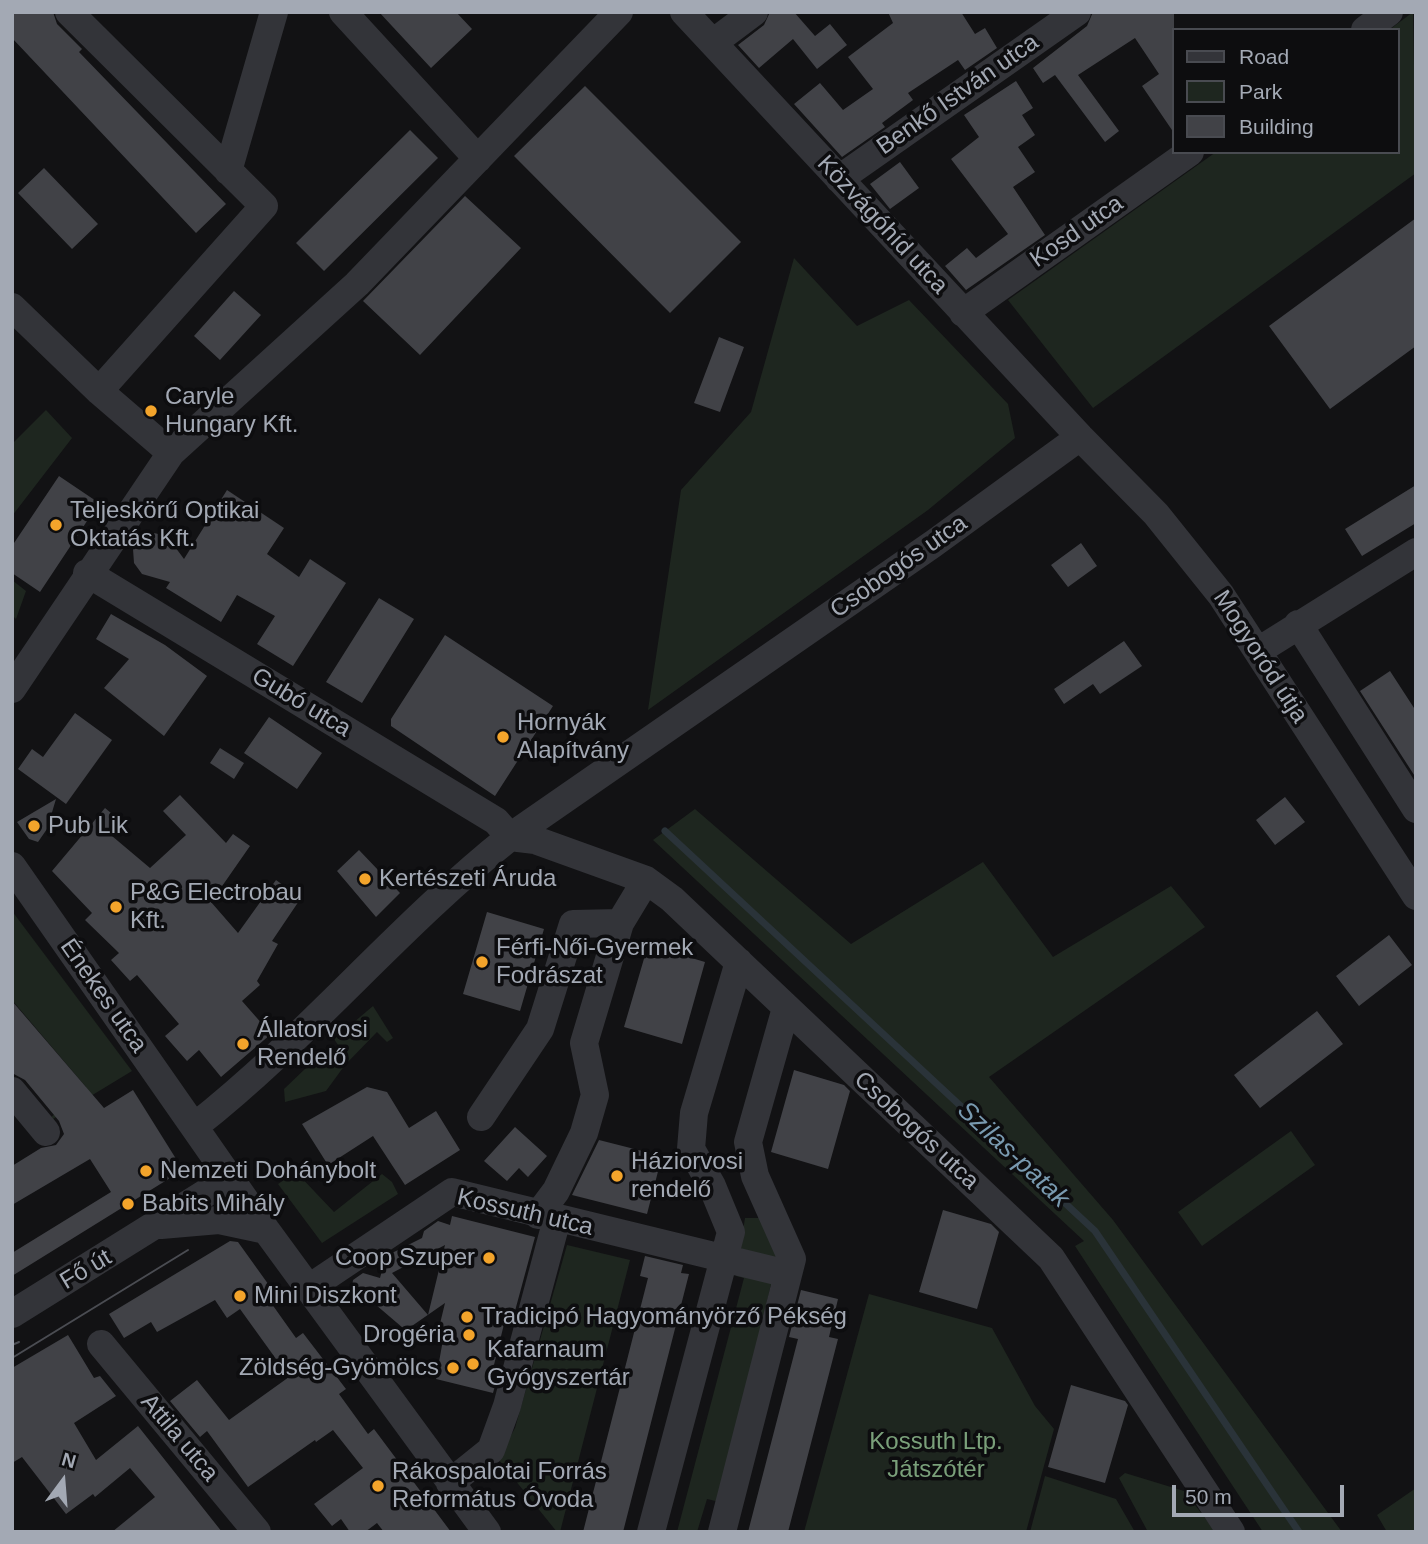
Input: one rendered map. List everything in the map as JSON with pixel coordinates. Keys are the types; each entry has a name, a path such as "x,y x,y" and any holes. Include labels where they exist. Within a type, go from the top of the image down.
{"street":[{"path":"69,12 264,206 99,391"},
{"path":"228,171 274,12"},
{"path":"343,12 478,159"},
{"path":"12,689 171,453 357,284 619,12"},
{"name":"Közvágóhíd utca","path":"684,12 1080,438"},
{"path":"714,42 754,12"},
{"name":"Benkő István utca","path":"839,179 1077,12"},
{"path":"1368,28 1390,12"},
{"name":"Kosd utca","path":"963,313 1188,154"},
{"path":"12,307 99,391 171,453"},
{"name":"Mogyoród útja","path":"1080,438 1156,514 1221,594 1416,896"},
{"name":"Csobogós utca","path":"195,1126 329,1007 472,867 510,837 933,544 1080,438"},
{"path":"1258,651 1416,552"},
{"name":"Gubó utca","path":"88,573 496,821 510,837"},
{"path":"1298,624 1416,809"},
{"name":"Csobogós utca","path":"510,837 535,840 646,880 673,899 1051,1258 1231,1532"},
{"name":"Énekes utca","path":"12,866 195,1126"},
{"path":"450,1483 491,1450 507,1406 548,1217 556,1191 584,1133 596,1095 584,1043 620,923 646,880"},
{"path":"481,1117 540,1029 573,924 620,923"},
{"path":"651,1532 731,1232 712,1186 691,1149 694,1113 739,962"},
{"path":"722,1532 792,1259 755,1176 748,1142 786,1008"},
{"path":"540,1029 584,1043"},
{"path":"14,1097 46,1132"},
{"path":"195,1126 266,1230 487,1532"},
{"name":"Fő út","path":"12,1314 159,1226 230,1178"},
{"name":"Kossuth utca","path":"309,1287 452,1192 788,1274"},
{"name":"Fő út","path":"159,1226 219,1220 266,1230"},
{"name":"Attila utca","path":"102,1344 257,1532"}],"green space":[{"path":"1413,12 1416,173 1093,408 1008,300 1213,154 1400,154 1400,28 1392,28"},
{"path":"794,258 857,326 909,300 1008,404 1015,438 928,510 648,710 681,490 751,412"},
{"path":"46,410 72,438 12,516 12,444"},
{"path":"12,580 26,591 16,619 12,615"},
{"path":"695,809 851,944 983,862 1053,957 1171,886 1205,927 989,1077 1113,1220 1342,1532 1263,1532 1075,1246 1084,1241 653,840"},
{"path":"12,911 132,1071 53,1119 50,1118 86,1087 12,1000"},
{"path":"373,1006 393,1038 387,1042 377,1032 345,1065 326,1091 285,1102 284,1089 328,1047 333,1051 338,1045 334,1039"},
{"path":"1291,1131 1315,1165 1202,1246 1178,1212"},
{"path":"296,1172 334,1212 382,1174 392,1182 398,1194 322,1243 278,1184"},
{"path":"745,1218 765,1218 779,1250 720,1502 707,1499 697,1532 677,1532 744,1278 736,1276"},
{"path":"567,1245 630,1260 560,1532 557,1532 498,1459 515,1428"},
{"name":"Kossuth Ltp. Játszótér","path":"869,1294 992,1328 1035,1406 1054,1429 1026,1532 804,1532"},
{"path":"1125,1473 1184,1491 1216,1532 1148,1532 1119,1478"},
{"path":"1045,1476 1116,1499 1135,1532 1030,1532"},
{"path":"1416,1488 1416,1532 1387,1532 1377,1515"}],"building":[{"path":"12,12 53,12 57,24 82,49 79,52 226,204 196,233 12,38"},
{"path":"379,12 456,12 472,29 431,68"},
{"path":"770,12 794,12 815,36 830,24 847,45 817,69 793,39 759,68 738,45 764,25"},
{"path":"888,12 961,12 975,34 985,28 997,48 965,70 958,60 908,93 913,100 882,123 885,127 842,157 794,104 820,83 843,110 873,89 848,57 893,23"},
{"path":"1093,12 1174,12 1172,130 1142,86 1159,74 1135,38 1078,75 1119,131 1105,142 1055,75 1043,83 1033,68 1087,26"},
{"path":"1016,81 1033,108 1022,115 1035,135 1018,147 1035,172 1013,187 1045,235 966,290 945,266 967,248 976,258 1008,234 951,159 979,137 964,115"},
{"path":"585,86 741,242 670,313 514,156"},
{"path":"410,130 438,158 324,271 296,243"},
{"path":"900,162 919,188 890,209 870,184"},
{"path":"44,168 98,224 72,249 18,193"},
{"path":"465,196 521,248 420,355 363,301"},
{"path":"1416,218 1416,346 1330,409 1269,326"},
{"path":"234,291 261,315 220,360 194,336"},
{"path":"719,337 744,347 720,412 694,403"},
{"name":"Teljeskörű Optikai Oktatás Kft.","path":"59,476 99,503 40,592 12,573 12,546"},
{"path":"1416,485 1416,523 1362,556 1345,529"},
{"path":"227,490 284,528 267,554 299,577 310,559 346,583 293,666 257,644 275,616 237,595 221,622 166,588 170,582 142,574 134,563 133,549 141,538 154,533 167,536 184,559"},
{"path":"1081,543 1097,566 1068,587 1051,565"},
{"path":"379,598 414,619 362,703 326,682"},
{"path":"111,614 165,645 207,676 164,736 104,688 129,659 96,639"},
{"path":"445,635 553,706 495,796 391,726 391,719"},
{"path":"1124,641 1142,666 1100,694 1093,684 1064,704 1054,689"},
{"path":"1390,671 1416,711 1416,778 1360,691"},
{"path":"75,713 112,740 66,804 18,769 32,749 43,757"},
{"path":"269,717 322,753 297,789 244,753"},
{"path":"220,748 244,763 234,779 210,763"},
{"path":"180,795 226,843 233,834 250,846 211,902 238,933 276,880 301,898 272,941 278,944 257,981 260,985 242,1001 271,1034 221,1077 199,1050 187,1061 165,1036 179,1024 137,975 130,981 111,960 119,953 85,920 92,913 52,871 105,808 123,823 112,836 150,868 186,835 163,811"},
{"path":"1285,797 1305,822 1275,845 1256,820"},
{"name":"Pub Lik","path":"56,799 47,829 38,842 29,839 17,822"},
{"name":"Kertészeti Áruda","path":"359,850 400,893 376,917 337,871"},
{"path":"487,912 544,929 520,1011 463,994"},
{"path":"1389,935 1412,965 1359,1006 1336,976"},
{"path":"648,945 705,962 682,1044 624,1027"},
{"path":"12,1001 104,1108 133,1090 183,1170 12,1276 12,1253 111,1192 90,1159 12,1205 12,1166 41,1148 56,1145 64,1134 59,1121 25,1080 12,1073"},
{"path":"1317,1011 1343,1044 1260,1108 1234,1075"},
{"path":"794,1070 844,1085 850,1091 828,1169 771,1152"},
{"path":"367,1087 387,1092 409,1128 436,1111 460,1150 405,1185 373,1136 328,1165 302,1124"},
{"path":"515,1127 547,1156 528,1177 519,1168 507,1181 484,1161"},
{"name":"Háziorvosi rendelő","path":"599,1140 662,1156 647,1214 572,1195"},
{"path":"943,1210 991,1224 999,1232 977,1309 919,1292"},
{"path":"452,1216 535,1237 512,1322 505,1320 493,1369 499,1371 493,1393 436,1379 444,1334 438,1332 445,1303 428,1315 409,1328 403,1328 369,1299 360,1298 352,1287 353,1280 363,1273 380,1278 386,1256 422,1238 424,1231 438,1221 450,1225","holes":["445,1245 428,1315 392,1273"]},
{"path":"230,1241 238,1242 271,1288 264,1293 296,1338 303,1333 346,1389 339,1394 368,1434 374,1429 451,1532 384,1532 377,1523 365,1532 350,1532 341,1519 332,1526 314,1504 363,1468 333,1430 248,1487 207,1431 200,1437 170,1401 197,1380 229,1420 289,1377 240,1309 227,1318 215,1300 157,1332 151,1322 124,1338 109,1314"},
{"path":"645,1256 683,1265 681,1273 689,1274 623,1532 583,1532 648,1278 640,1276"},
{"path":"801,1290 838,1299 829,1337 838,1339 788,1532 748,1532 798,1339 789,1337"},
{"path":"68,1335 94,1378 100,1376 116,1396 74,1423 96,1460 138,1426 222,1532 112,1532 155,1497 130,1468 95,1497 93,1494 66,1514 22,1457 12,1463 12,1368"},
{"path":"1071,1385 1125,1401 1128,1405 1105,1483 1048,1467"}],"waterway":[{"name":"Szilas-patak","path":"665,831 1095,1231 1299,1532"}],"tram line":[{"path":"12,1358 188,1250"},
{"path":"12,1345 19,1342"}],"place":[{"name":"Caryle Hungary Kft.","path":"151,411"},
{"name":"Teljeskörű Optikai Oktatás Kft.","path":"56,525"},
{"name":"Hornyák Alapítvány","path":"503,737"},
{"name":"Pub Lik","path":"34,826"},
{"name":"Kertészeti Áruda","path":"365,879"},
{"name":"P&G Electrobau Kft.","path":"116,907"},
{"name":"Férfi-Női-Gyermek Fodrászat","path":"482,962"},
{"name":"Állatorvosi Rendelő","path":"243,1044"},
{"name":"Nemzeti Dohánybolt","path":"146,1171"},
{"name":"Háziorvosi rendelő","path":"617,1176"},
{"name":"Babits Mihály","path":"128,1204"},
{"name":"Coop Szuper","path":"489,1258"},
{"name":"Mini Diszkont","path":"240,1296"},
{"name":"Tradicipó Hagyományörző Pékség","path":"467,1317"},
{"name":"Drogéria","path":"469,1335"},
{"name":"Kafarnaum Gyógyszertár","path":"473,1364"},
{"name":"Zöldség-Gyömölcs","path":"453,1368"},
{"name":"Rákospalotai Forrás Református Óvoda","path":"378,1486"}]}
